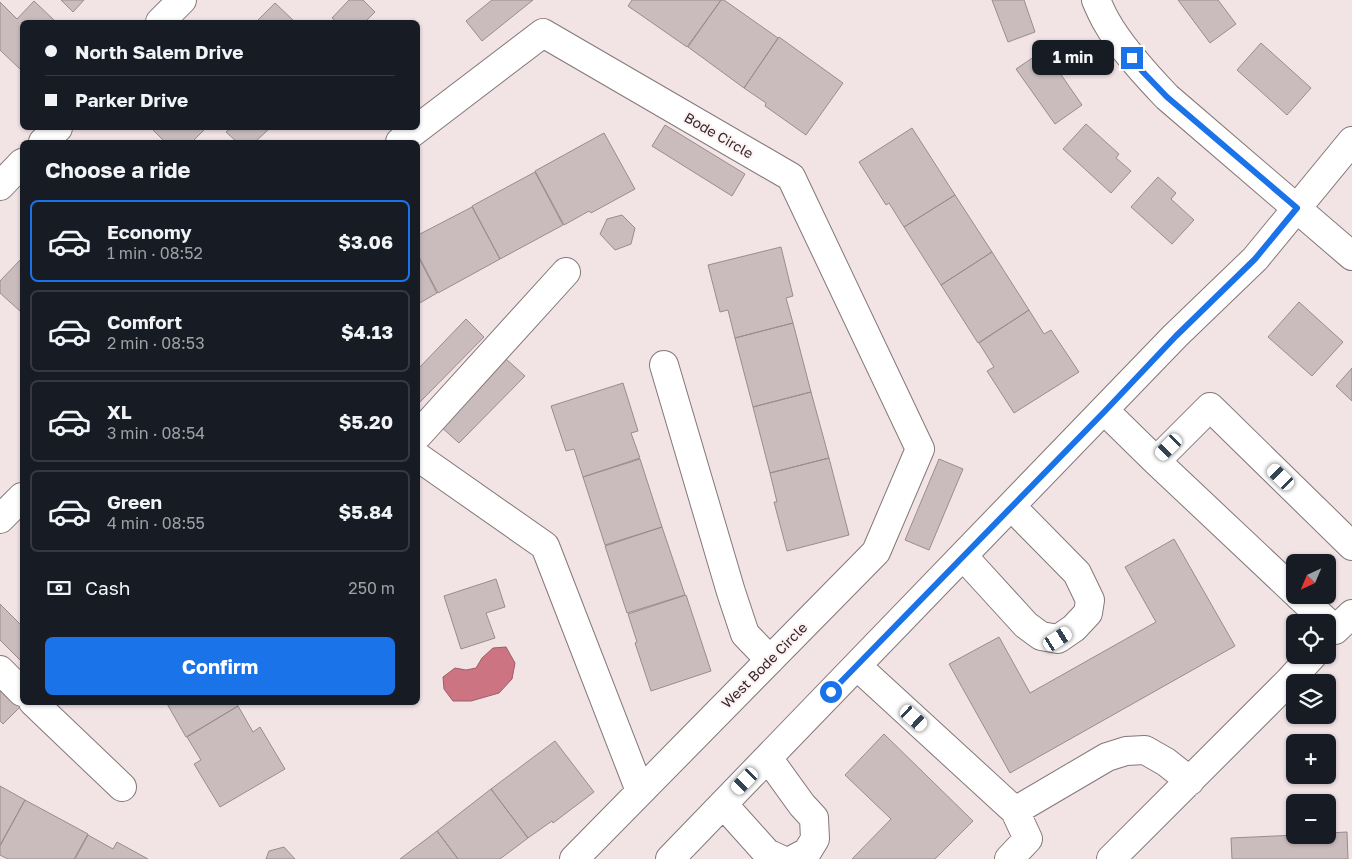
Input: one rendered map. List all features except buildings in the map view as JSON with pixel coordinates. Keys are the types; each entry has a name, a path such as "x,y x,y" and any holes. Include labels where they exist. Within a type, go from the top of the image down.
{"street":[{"path":"162,20 182,0"},
{"path":"1096,0 1106,22 1142,71 1167,97 1352,256"},
{"name":"Bode Circle","path":"420,127 543,33 791,177 920,449"},
{"path":"45,140 56,130"},
{"name":"Bode Circle","path":"403,140 416,130"},
{"path":"670,859 1176,336 1255,259 1352,141"},
{"path":"0,186 20,165"},
{"path":"420,433 566,272"},
{"path":"664,365 746,634 770,660"},
{"path":"1156,461 1210,407 1352,546"},
{"path":"1105,411 1286,584"},
{"name":"West Bode Circle","path":"574,859 876,552 920,449"},
{"path":"420,458 545,546 640,791"},
{"path":"0,519 20,499"},
{"path":"962,556 1026,626 1041,636 1058,639 1074,628 1088,613 1090,600 1077,573 1012,507"},
{"path":"1308,604 1320,614"},
{"path":"1111,859 1304,664"},
{"path":"857,666 1015,810 1028,839 1008,859"},
{"path":"0,670 20,690"},
{"path":"36,705 122,788"},
{"path":"1015,810 1107,757 1126,751 1145,750 1166,762 1190,781"},
{"path":"768,758 802,805 814,818 815,839 807,852 794,859"},
{"path":"723,804 767,853 780,859"}],"shaded area":[{"path":"506,647 515,663 512,679 499,693 471,701 453,701 444,689 443,677 455,668 466,670 476,668 482,658 493,648"}],"route":[{"path":"831,692 1176,336 1255,259 1297,208 1167,97 1132,58"}]}
